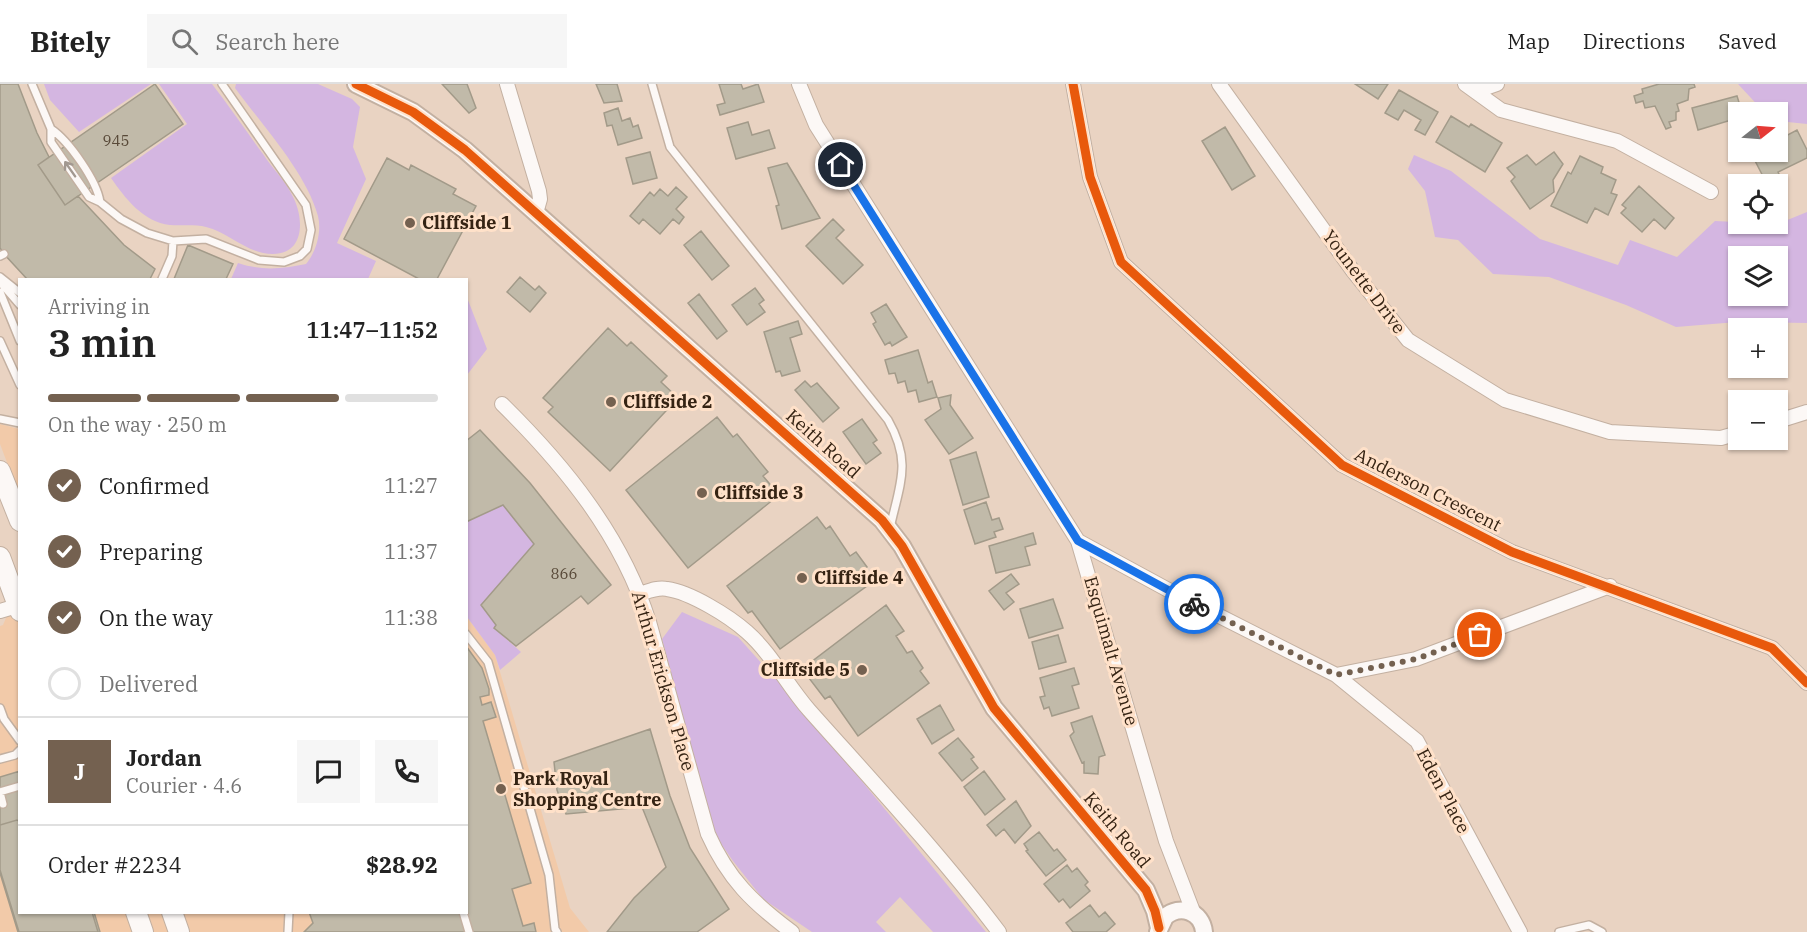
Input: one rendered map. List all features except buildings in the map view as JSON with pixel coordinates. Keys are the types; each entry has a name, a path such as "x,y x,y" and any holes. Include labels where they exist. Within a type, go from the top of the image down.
{"main road":[{"path":"0,471 18,516"},
{"path":"0,557 9,580 14,608"},
{"path":"137,914 143,932"},
{"path":"173,914 179,932"}],"street":[{"name":"Keith Road","path":"356,84 413,112 435,127 806,450 889,529 902,546 994,708 1146,890 1176,910"},
{"path":"507,84 538,191 536,213"},
{"name":"Esquimalt Avenue","path":"799,84 816,125 1078,541 1173,861 1194,914"},
{"name":"Anderson Crescent","path":"1073,84 1090,177 1121,262 1342,465 1512,552 1610,586 1772,648 1807,683"},
{"name":"Younette Drive","path":"1219,84 1353,271 1408,340 1505,400 1610,432 1720,438 1728,436"},
{"path":"1471,87 1497,84"},
{"path":"1471,87 1501,110 1617,141 1711,192"},
{"name":"Arthur Erickson Place","path":"502,404 538,439 572,479 597,516 640,594 665,674 708,834 717,853 744,893 792,932"},
{"path":"1788,418 1807,412"},
{"name":"Eden Place","path":"1078,541 1172,592 1336,675 1417,741 1520,932"},
{"path":"1336,675 1416,659 1610,586"},
{"path":"640,594 654,589 667,588 716,610 747,631 807,708 865,772 999,932"},
{"name":"Esquimalt Avenue","path":"1173,861 1176,910"},
{"name":"Keith Road","path":"1146,890 1155,911 1159,930"},
{"path":"1159,930 1165,917 1176,910 1194,914 1200,919 1204,932"}],"lane":[{"path":"32,84 51,129 51,142 89,197 100,202 120,219 147,233 173,241 206,239 259,260 271,262 293,260 307,249 311,230 310,218 300,194 226,86"},
{"path":"652,84 670,147 888,420 901,442 904,470 889,529"},
{"path":"51,129 61,136 98,189 100,202"},
{"path":"162,278 172,256 173,241"},
{"path":"0,277 18,291"},
{"path":"0,282 18,303"},
{"path":"0,292 18,336"},
{"path":"0,341 18,381"},
{"path":"0,419 18,423"},
{"path":"468,637 488,662 549,875 557,932"},
{"path":"0,708 4,720 18,738"},
{"path":"0,759 18,752"},
{"path":"3,804 0,792 18,787"},
{"path":"288,932 289,914"},
{"path":"464,914 469,932"},
{"path":"1559,932 1589,925 1602,932"}],"shaded area":[{"path":"44,84 151,84 79,132 50,100"},
{"path":"159,84 212,84 292,195 300,223 297,241 292,248 273,254 264,253 255,251 206,227 160,223 143,214 122,193 111,178 187,124"},
{"path":"236,84 318,84 352,99 360,107 353,147 366,179 337,243 376,261 368,278 231,278 238,263 272,268 306,264 319,235 318,216 304,183 282,149 235,88"},
{"path":"1738,84 1807,84 1807,124 1788,122 1788,102 1755,102"},
{"path":"1414,155 1451,171 1540,239 1618,265 1630,240 1677,257 1715,221 1728,222 1728,234 1788,234 1788,220 1807,212 1807,323 1788,323 1788,318 1728,318 1728,323 1676,327 1626,305 1549,277 1493,274 1458,240 1435,237 1425,191 1408,169"},
{"path":"468,300 487,349 468,374"},
{"path":"0,424 18,429 18,491 0,444"},
{"path":"503,505 534,544 481,605 496,625 494,628 521,652 500,670 495,655 468,618 468,522"},
{"name":"Park Royal Shopping Centre","path":"18,589 18,914 468,914 468,618 495,655 570,908 589,932 0,932 0,626 3,625"},
{"path":"682,612 738,637 800,706 986,932 933,932 900,897 876,922 886,932 812,932 763,899 715,835 662,639"}],"cycle path":[{"path":"356,84 413,112 465,150 882,520 902,546 994,708 1146,890 1159,928"},
{"path":"1073,84 1090,177 1121,262 1342,465 1512,552 1772,648 1807,683"}],"way so far":[{"path":"1194,604 1336,675 1416,659 1480,635"}],"place":[{"name":"Cliffside 1","path":"410,223"},
{"name":"Cliffside 2","path":"611,402"},
{"name":"Cliffside 3","path":"702,493"},
{"name":"Cliffside 4","path":"802,578"},
{"name":"Cliffside 5","path":"862,670"},
{"name":"Park Royal Shopping Centre","path":"501,789"}],"route":[{"path":"841,165 1078,541 1194,604"}]}
